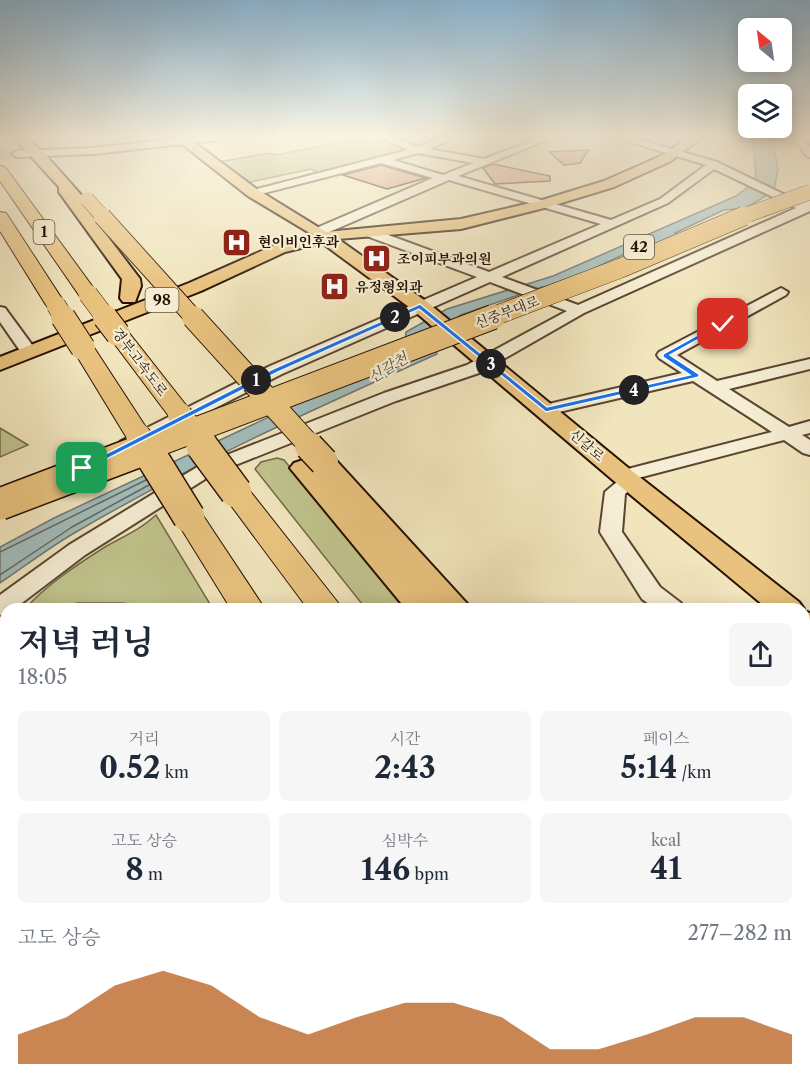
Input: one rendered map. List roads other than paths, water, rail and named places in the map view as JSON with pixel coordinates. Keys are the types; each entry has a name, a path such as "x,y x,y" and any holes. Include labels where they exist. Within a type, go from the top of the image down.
{"highway":[{"name":"경부고속도로","path":"13,188 88,294 321,603"},
{"name":"신중부대로","path":"0,483 323,366 800,188"},
{"name":"신중부대로","path":"0,504 621,268 765,207 807,203"},
{"name":"1","path":"0,217 244,603"}],"main road":[{"path":"71,188 314,465 418,603"},
{"path":"71,188 77,195"},
{"name":"신갈로","path":"246,188 326,238 422,308 627,479 781,603"},
{"name":"98","path":"0,364 24,346 129,298 271,243 461,224 594,188"},
{"path":"77,195 66,192 131,279 129,298"},
{"name":"98","path":"0,348 24,346 195,287 279,249 388,225 460,217 540,202"},
{"path":"314,465 409,544 468,603"},
{"path":"358,500 451,603"}],"street":[{"path":"253,193 272,188"},
{"path":"326,238 353,216 420,188"},
{"path":"487,188 610,223"},
{"path":"0,514 88,465 276,370 664,201 683,188"},
{"path":"770,188 807,203"},
{"path":"5,603 77,550 206,470 390,397 457,376 484,358 574,308 807,203"},
{"path":"353,216 362,223 388,225"},
{"path":"368,232 574,308"},
{"path":"781,292 665,355 810,449"},
{"path":"0,311 24,346"},
{"path":"714,387 810,364"},
{"path":"546,410 696,375"},
{"path":"664,603 651,593 611,532 615,492 627,479 810,427"}],"water":[{"name":"신갈천","path":"747,188 775,188 774,191 746,208 724,210 675,233 679,237 629,252 580,275 566,285 542,287 460,315 434,338 437,354 299,417 164,483 66,538 0,583 0,547 54,518 303,401 405,347 406,332 447,309 553,276 736,196"}],"place":[{"name":"현이비인후과","path":"237,242"},
{"name":"조이피부과의원","path":"376,259"},
{"name":"유정형외과","path":"334,287"}]}
